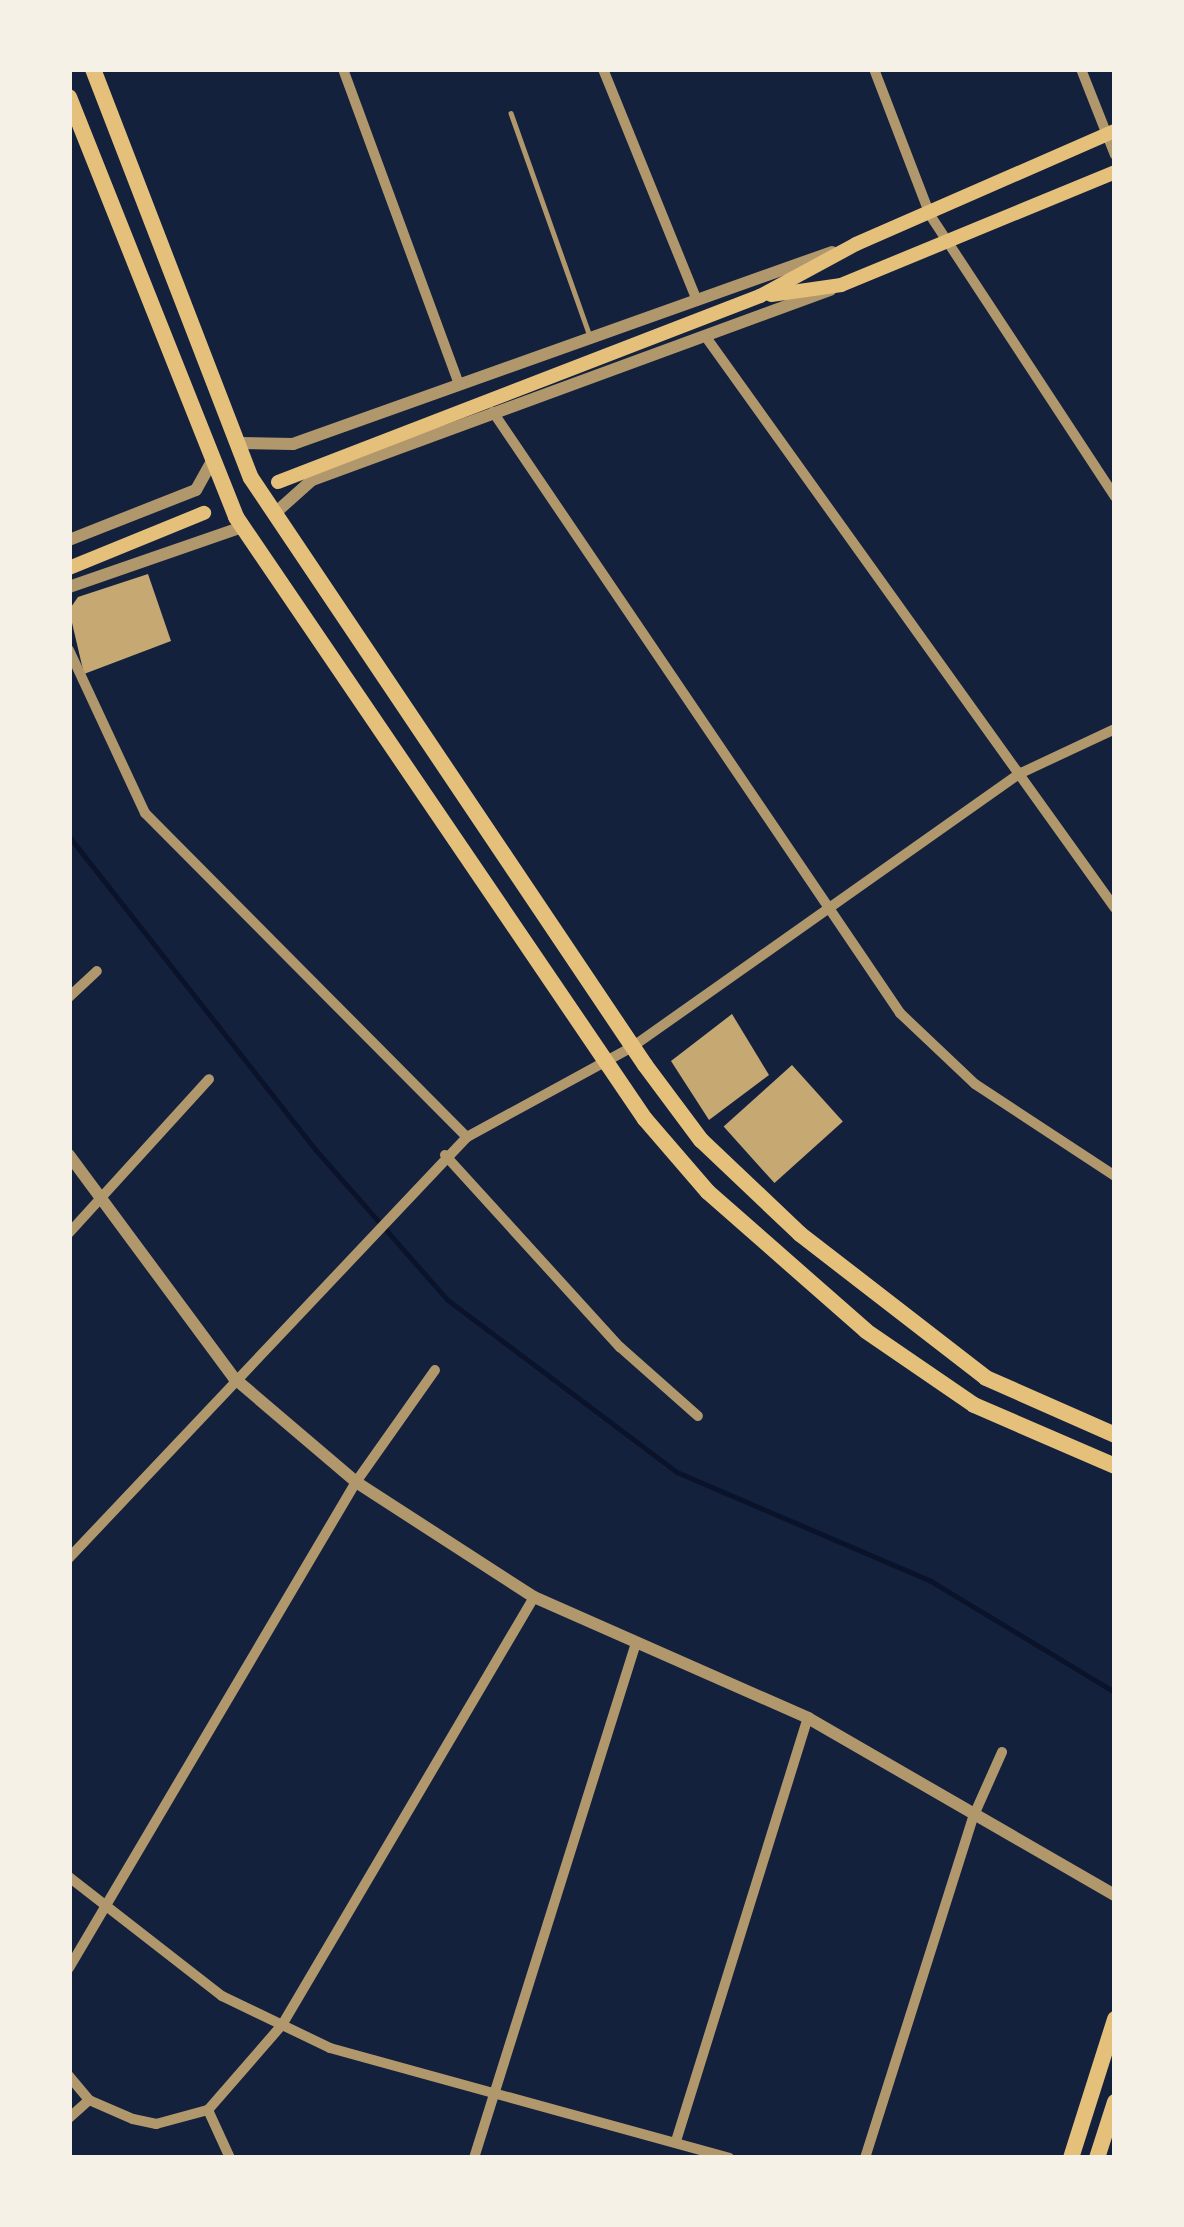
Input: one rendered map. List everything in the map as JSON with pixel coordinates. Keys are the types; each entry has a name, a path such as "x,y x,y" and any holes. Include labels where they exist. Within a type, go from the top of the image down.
{"main road":[{"path":"93,69 239,451 261,496 632,1047 701,1140 800,1234 986,1378 1115,1435"},
{"path":"69,97 212,470 239,522 462,846 604,1065 708,1192 778,1257 974,1405 1115,1466"},
{"path":"86,140 116,128"},
{"path":"278,482 760,296 856,244 1111,132"},
{"path":"760,296 841,285 1115,172"},
{"path":"69,564 204,513"},
{"path":"462,846 484,829"},
{"path":"974,1405 986,1378"},
{"path":"1071,2158 1115,2019"},
{"path":"1097,2158 1115,2102"}],"street":[{"path":"344,69 459,384"},
{"path":"604,69 697,302"},
{"path":"874,69 930,215 946,244 1115,497"},
{"path":"1082,69 1111,132 1115,155"},
{"path":"239,451 293,444 856,244"},
{"path":"274,514 311,480 493,412 708,340 841,285"},
{"path":"708,340 1115,908"},
{"path":"493,412 825,912 900,1013 975,1084 1115,1176"},
{"path":"69,540 196,490 212,470"},
{"path":"69,587 239,522"},
{"path":"69,650 145,813 467,1137"},
{"path":"69,1558 358,1244 467,1137 632,1047 1021,773 1115,729"},
{"path":"69,997 97,971"},
{"path":"69,1233 209,1079"},
{"path":"69,1155 97,1202 234,1378 356,1482 534,1598 808,1718 1115,1895"},
{"path":"445,1155 620,1347 698,1416"},
{"path":"69,1967 101,1904 356,1482 435,1370"},
{"path":"69,2076 89,2100 156,2124 208,2110 282,2025 534,1598"},
{"path":"474,2158 635,1646"},
{"path":"676,2141 808,1718"},
{"path":"866,2158 974,1815 1002,1752"},
{"path":"69,1877 222,1996 330,2048 497,2089 729,2158"},
{"path":"69,2118 89,2100"},
{"path":"208,2110 230,2158"}],"lane":[{"path":"511,113 590,336"}],"building":[{"path":"148,574 171,641 84,674 69,610 78,597"},
{"path":"732,1014 769,1075 709,1120 671,1061"},
{"path":"792,1065 843,1121 774,1183 724,1127"}],"waterway":[{"path":"69,836 317,1151 448,1300 677,1472 931,1581 1115,1692"}]}
